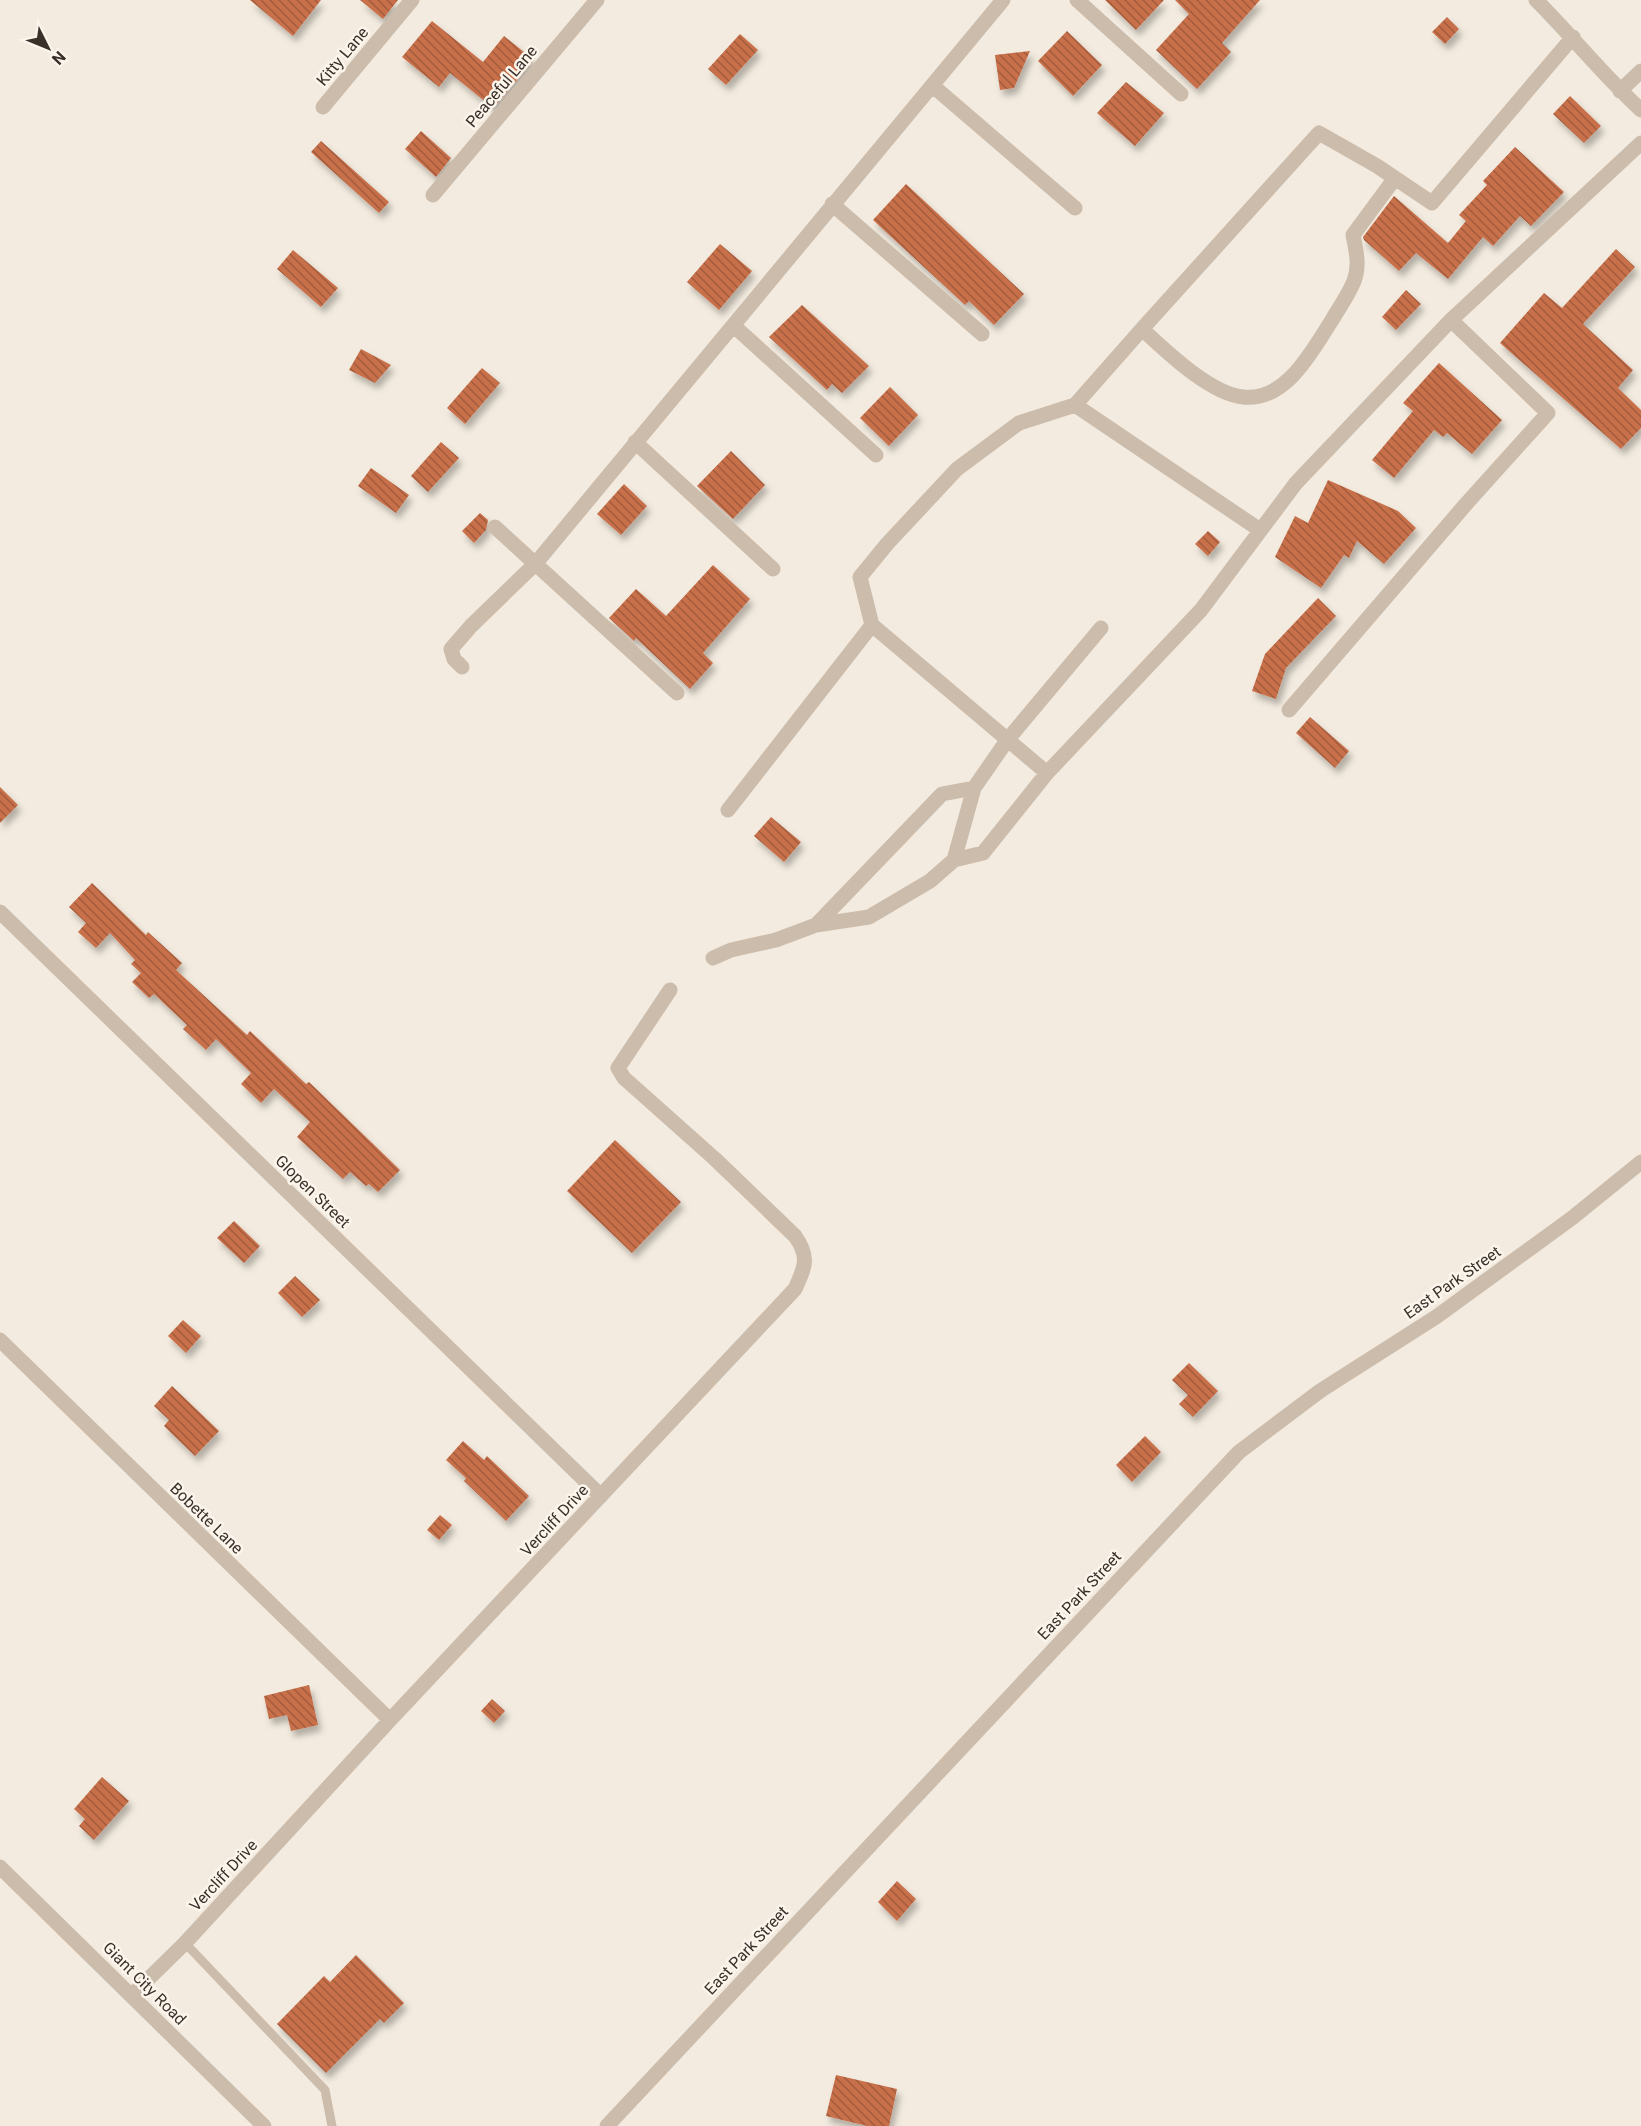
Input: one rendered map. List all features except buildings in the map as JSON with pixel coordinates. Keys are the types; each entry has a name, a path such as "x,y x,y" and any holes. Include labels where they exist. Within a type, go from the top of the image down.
{"street":[{"name":"Kitty Lane","path":"323,107 412,0"},
{"name":"Peaceful Lane","path":"433,195 597,0"},
{"path":"462,667 453,659 451,649 471,626 536,563 1003,0"},
{"path":"1077,0 1181,94"},
{"path":"1536,0 1573,37 1620,91 1641,110"},
{"path":"1047,773 872,625 860,577 887,544 957,469 1019,423 1075,405 1319,133 1432,203 1573,37"},
{"path":"1620,91 1641,71"},
{"path":"933,86 1075,208"},
{"path":"713,958 731,950 776,940 816,925 869,917 930,881 954,860 983,853 1047,773 1201,610 1296,483 1451,320 1641,143"},
{"path":"1142,329 1212,386 1240,397 1257,398 1279,387 1294,375 1314,348 1355,280 1358,255 1353,235 1395,178"},
{"path":"832,204 982,334"},
{"path":"1289,710 1458,513 1548,413 1451,320"},
{"path":"734,326 876,455"},
{"path":"1075,405 1260,530"},
{"path":"635,442 773,569"},
{"path":"495,527 677,693"},
{"path":"728,810 872,625"},
{"path":"954,860 974,788 1008,739 1101,628"},
{"path":"816,925 942,794 974,788"},
{"name":"Glopen Street","path":"0,912 602,1496"},
{"name":"Vercliff Drive","path":"132,1995 185,1942 390,1720 795,1290 804,1270 804,1249 795,1236 624,1078 618,1068 670,990"},
{"name":"East Park Street","path":"607,2126 1239,1452 1320,1391 1446,1310 1572,1218 1641,1162"},
{"name":"Bobette Lane","path":"0,1340 390,1720"},
{"name":"Giant City Road","path":"0,1867 264,2126"}],"lane":[{"path":"185,1942 325,2090 332,2126"}]}
